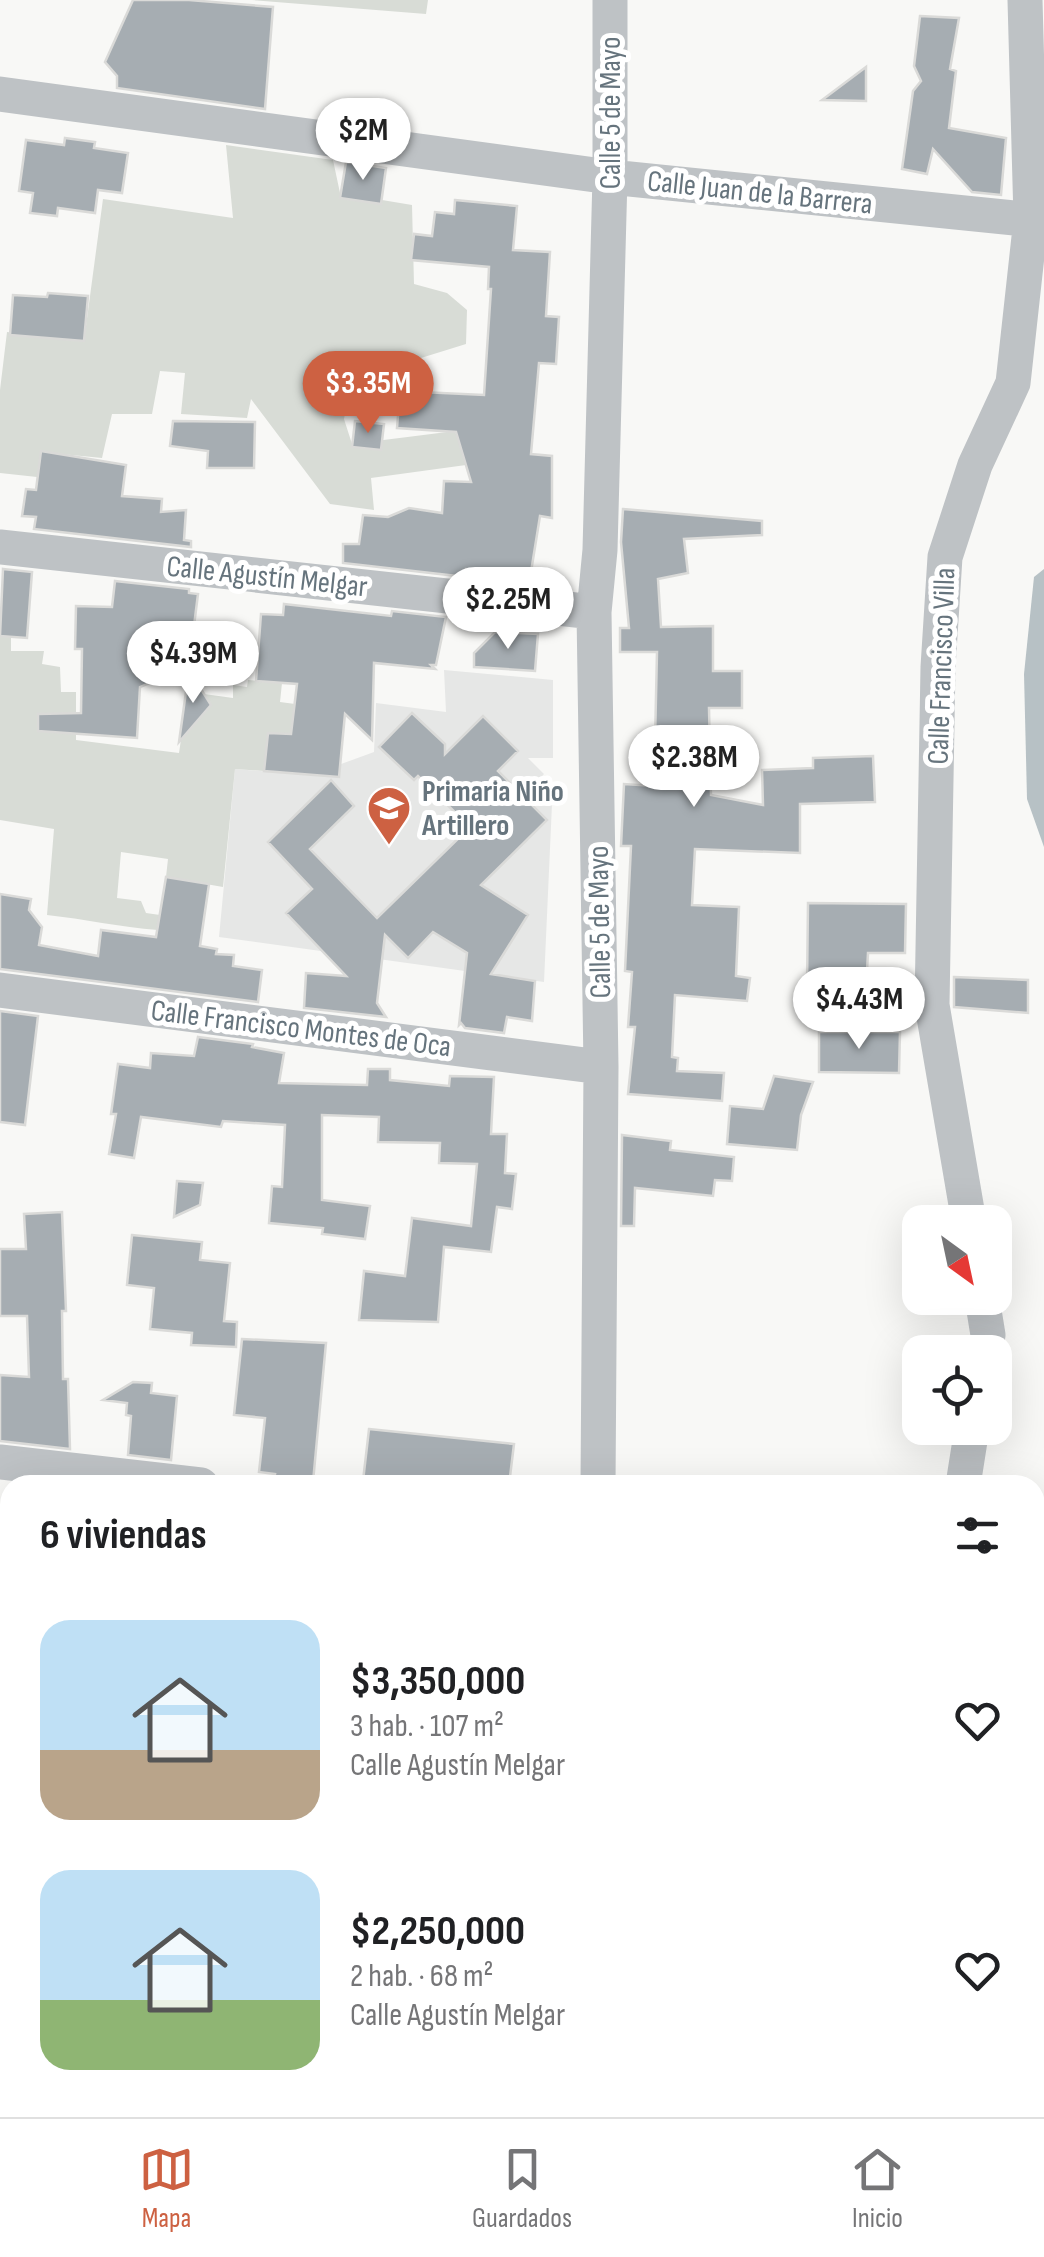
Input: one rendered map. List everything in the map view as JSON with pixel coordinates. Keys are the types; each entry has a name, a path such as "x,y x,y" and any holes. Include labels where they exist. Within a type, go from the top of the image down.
{"street":[{"name":"Calle 5 de Mayo","path":"598,1475 601,1067 594,612 600,550 610,177 610,0"},
{"name":"Calle Francisco Villa","path":"966,1205 932,1005 938,686 945,557 975,465 1013,384 1037,220 1025,0"},
{"name":"Calle Juan de la Barrera","path":"0,94 610,177 1037,220"},
{"name":"Calle Agustín Melgar","path":"0,546 594,612"},
{"name":"Calle Francisco Montes de Oca","path":"0,990 601,1067"},
{"path":"964,1475 969,1445"},
{"path":"0,1462 114,1475"}],"shaded area":[{"path":"252,0 428,0 426,14"},
{"path":"226,145 333,160 340,193 412,205 414,284 447,293 467,310 466,344 379,371 353,372 344,419 352,444 455,431 466,465 371,478 374,510 330,504 251,399 247,418 181,414 185,373 160,371 152,414 112,414 102,458 41,452 37,477 0,473 0,390 7,332 84,341 103,199 233,218"},
{"path":"1044,569 1044,847 1027,799 1024,674 1034,577"},
{"path":"0,636 11,636 11,651 44,651 42,664 60,667 61,692 76,692 76,740 179,753 183,726 192,727 210,706 204,694 233,698 233,685 247,687 248,680 282,683 280,702 295,704 292,734 268,733 264,771 235,769 223,887 166,877 168,859 121,852 117,898 141,901 146,913 160,915 158,930 47,915 54,829 0,820"},
{"name":"Primaria Niño Artillero","path":"444,670 553,680 553,758 528,758 544,774 534,785 552,804 544,982 219,937 235,769 311,775 374,752 376,703 446,712"}],"building":[{"path":"133,0 273,7 265,109 117,88 117,76 105,62"},
{"path":"920,16 959,18 950,69 956,71 949,128 1006,138 1001,195 972,192 933,149 927,174 902,169 913,91 921,81 914,66"},
{"path":"866,67 866,101 822,100"},
{"path":"65,138 95,142 94,148 128,153 122,193 98,190 95,213 58,208 57,216 30,213 33,193 19,191 26,140 64,145"},
{"path":"346,162 386,168 381,204 340,198"},
{"path":"455,200 517,206 513,250 550,252 546,316 559,317 556,364 539,363 531,454 552,456 552,518 540,516 531,572 466,569 466,577 343,563 343,544 359,544 363,515 388,517 409,508 442,513 444,481 471,482 456,432 397,428 400,391 484,395 489,267 411,260 414,234 432,236 435,212 454,214"},
{"path":"48,293 88,296 84,341 10,335 13,295 47,297"},
{"path":"173,421 255,422 254,468 207,468 208,451 170,446"},
{"path":"355,421 384,424 381,450 352,447"},
{"path":"41,451 126,465 122,496 162,499 161,512 186,510 184,540 191,541 191,547 34,529 36,517 22,516 26,489 36,490"},
{"path":"623,509 762,521 762,535 684,539 688,573 658,579 661,627 713,626 713,671 742,671 742,708 709,708 711,795 763,805 762,770 813,768 813,758 873,756 875,802 800,804 800,853 695,849 692,905 739,907 736,976 750,978 747,1001 675,995 672,1057 678,1058 677,1071 724,1073 722,1101 628,1094 635,1027 628,1027 632,972 625,971 631,846 621,846 624,784 654,786 657,652 620,652 620,628 629,628 621,542"},
{"path":"3,569 32,572 27,638 0,636"},
{"path":"115,581 189,589 189,593 198,594 189,666 140,687 137,738 38,731 38,714 81,713 82,649 75,649 76,606 112,607"},
{"path":"284,604 391,616 392,611 446,617 436,665 431,665 435,669 374,663 372,740 345,714 339,777 264,771 268,733 291,734 297,684 256,681 261,614 283,615"},
{"path":"495,632 538,634 535,671 474,667 474,653"},
{"path":"189,670 211,705 179,742"},
{"path":"412,713 445,744 445,754 483,716 518,751 498,771 547,820 481,885 528,915 491,974 535,981 532,1021 507,1017 504,1033 459,1025 467,953 433,932 408,958 385,935 377,1003 386,1017 304,1008 306,973 346,976 286,913 312,889 268,842 331,780 354,806 310,849 377,918 470,827 418,776 414,780 379,747"},
{"path":"166,877 209,884 200,946 217,949 216,954 234,955 233,966 262,970 258,1002 0,969 0,894 31,899 29,910 42,927 39,945 98,956 101,930 156,937"},
{"path":"808,903 906,904 905,953 868,953 866,989 807,986"},
{"path":"954,977 1028,980 1028,1013 954,1007"},
{"path":"0,1011 38,1016 25,1125 0,1122"},
{"path":"819,1032 900,1032 899,1073 819,1072"},
{"path":"198,1037 253,1044 252,1047 284,1053 279,1083 367,1085 368,1069 390,1069 390,1080 449,1086 450,1076 494,1077 491,1134 507,1134 505,1173 516,1174 512,1209 497,1207 491,1252 444,1247 438,1322 359,1320 364,1271 405,1276 412,1218 471,1226 477,1164 439,1163 440,1143 378,1142 379,1117 322,1115 322,1200 370,1206 365,1239 322,1234 323,1228 269,1223 272,1186 282,1187 285,1125 223,1121 221,1127 141,1117 134,1158 109,1154 118,1064 150,1068 151,1053 194,1056"},
{"path":"774,1076 813,1082 801,1115 797,1150 727,1144 730,1106 763,1109"},
{"path":"622,1135 671,1141 670,1150 734,1157 732,1181 715,1180 713,1196 635,1188 634,1226 621,1226"},
{"path":"177,1181 203,1183 200,1205 174,1217"},
{"path":"62,1212 66,1311 62,1311 63,1379 68,1379 70,1449 0,1441 0,1375 29,1377 27,1316 0,1316 0,1249 26,1249 24,1214"},
{"path":"132,1235 202,1242 200,1260 230,1263 224,1321 237,1322 236,1347 191,1345 192,1333 150,1329 154,1288 127,1285"},
{"path":"242,1339 326,1343 314,1475 259,1472 265,1418 234,1415"},
{"path":"133,1382 152,1383 151,1393 177,1396 171,1460 128,1455 131,1416 126,1415 127,1403 103,1400"},
{"path":"369,1429 514,1444 510,1475 364,1475"}],"place":[{"name":"Primaria Niño Artillero","path":"389,846"}]}
